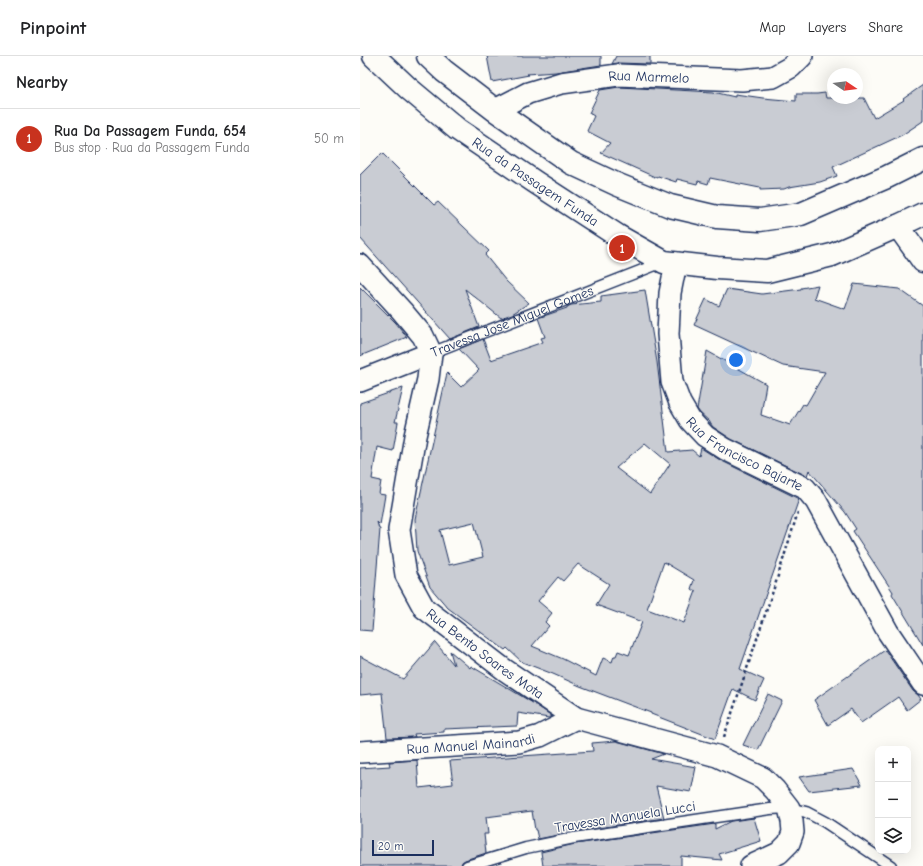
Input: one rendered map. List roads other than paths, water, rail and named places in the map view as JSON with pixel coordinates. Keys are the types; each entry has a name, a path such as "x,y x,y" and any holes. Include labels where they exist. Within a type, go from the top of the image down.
{"main road":[{"name":"Rua da Passagem Funda","path":"374,56 408,88 457,129 618,236 670,262 717,268 767,271 832,255 923,214"},
{"path":"428,56 444,71 495,110 571,163 616,184 670,206 717,217 760,220 801,214 887,177 923,159"},
{"path":"898,226 923,261"}],"street":[{"name":"Rua Marmelo","path":"495,110 528,93 561,82 618,75 742,80 773,77 791,67 802,56"},
{"name":"Rua Francisco Bajarte","path":"670,262 668,334 672,382 680,403 690,420 705,436 725,449 805,488 816,501 888,632 923,684"},
{"path":"360,265 402,311 422,336 431,353"},
{"name":"Travessa José Miguel Gomes","path":"360,381 431,353"},
{"name":"Rua Bento Soares Mota","path":"431,353 428,379 415,436 399,530 406,575 424,608 505,670 576,718 717,756 763,778 775,790 789,808 793,832 789,843 778,853 751,866"},
{"name":"Rua Manuel Mainardi","path":"360,752 519,742 540,736 576,718"}],"lane":[{"name":"Travessa José Miguel Gomes","path":"431,353 670,262"},
{"name":"Travessa Manuela Lucci","path":"467,866 526,848 574,838 762,810 789,808 806,812 825,822 891,866"}],"place":[{"name":"Rua Da Passagem Funda, 654","path":"622,248"}]}
